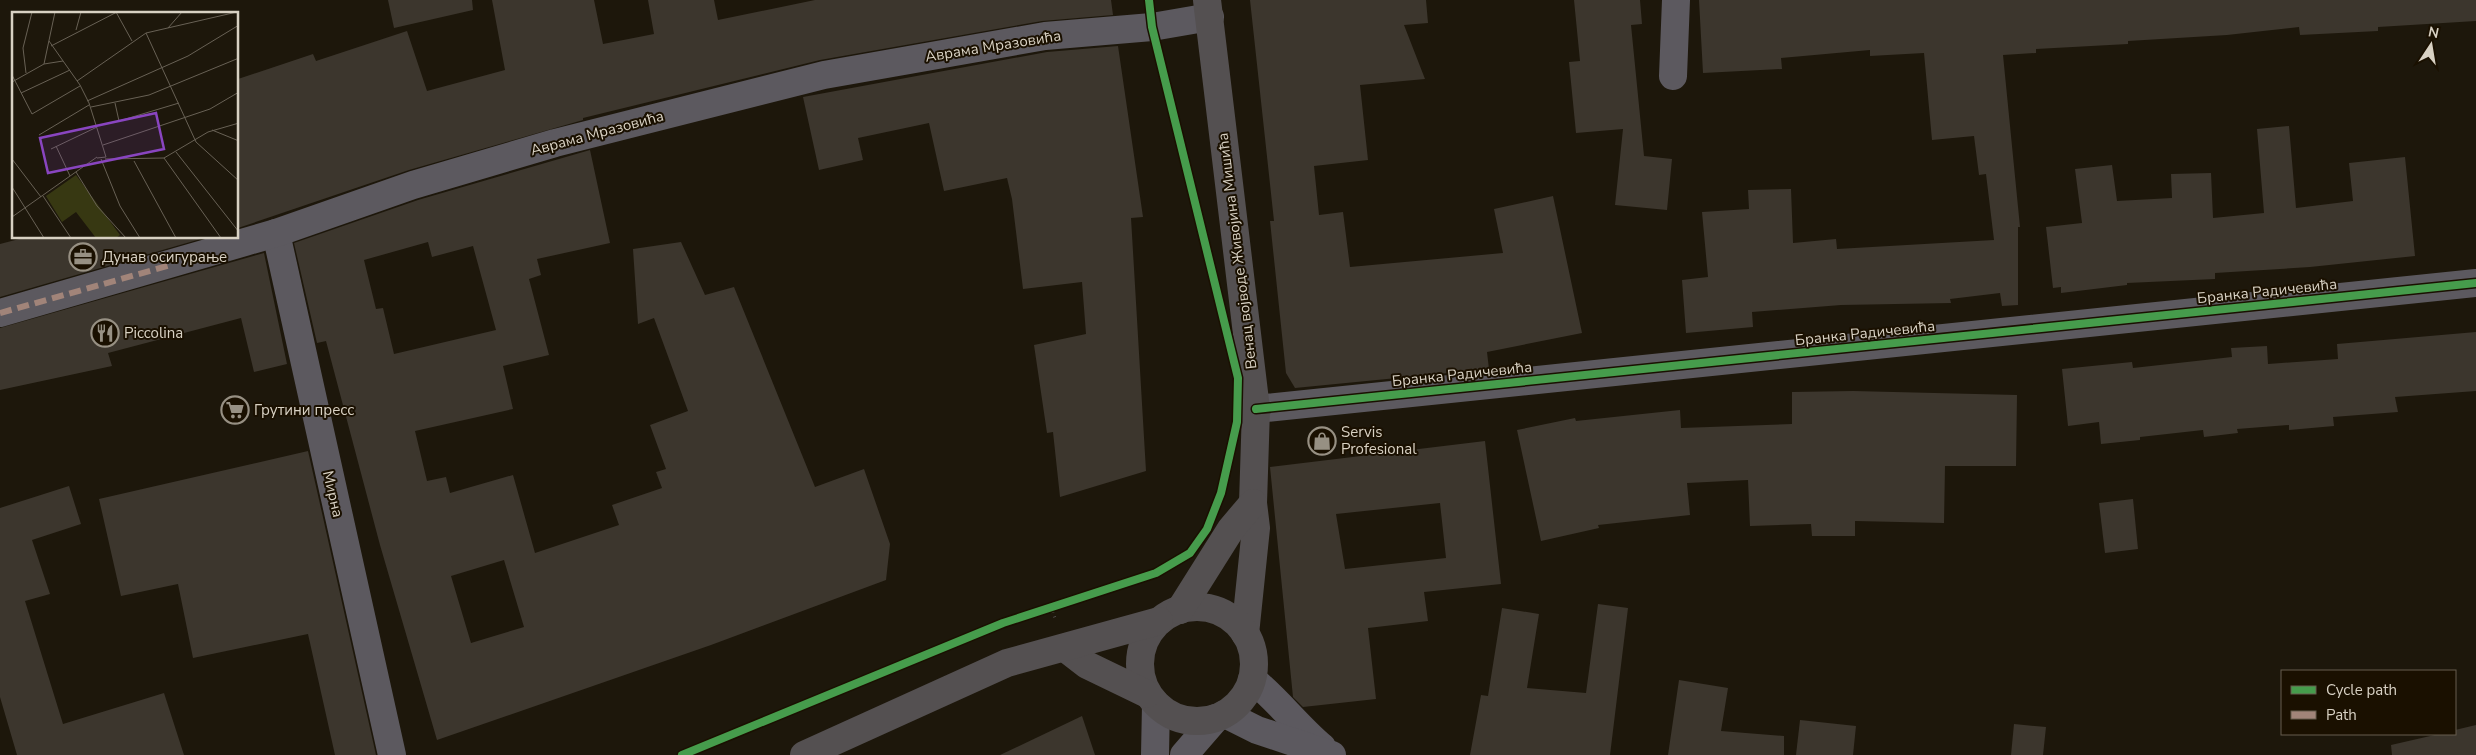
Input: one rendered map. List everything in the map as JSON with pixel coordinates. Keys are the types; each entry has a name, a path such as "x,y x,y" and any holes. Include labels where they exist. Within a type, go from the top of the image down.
{"main road":[{"name":"Венац војводе Живојина Мишића","path":"1208,8 1256,409 1253,503 1256,528 1245,634"},
{"path":"1151,699 1139,668 1140,654 1147,636 1169,616 1231,529 1253,503"},
{"path":"804,755 1007,663 1043,651 1065,648 1169,616 1208,608 1222,613 1236,622 1252,648 1254,663 1252,679 1246,693 1237,705 1220,716 1200,722 1184,720 1169,714 1151,699 1087,665 1065,648"}],"street":[{"path":"1674,76 1676,0"},
{"name":"Аврама Мразовића","path":"0,313 171,265 276,233 413,185 555,143 824,75 1045,36 1152,27 1208,8"},
{"name":"Мирна","path":"276,233 392,755"},
{"name":"Бранка Радичевића","path":"1256,409 2476,283"},
{"path":"1252,679 1272,696 1302,730 1331,755"},
{"path":"1151,699 1155,755"},
{"path":"1184,755 1220,716 1331,755"}],"path":[{"path":"1043,610 1061,604"}],"building":[{"path":"388,0 472,0 473,10 394,28"},
{"path":"492,0 594,0 603,44 654,34 648,0 714,0 718,20 815,0 1111,0 1113,15 1042,21 820,60 583,118 583,120 409,170 239,228 239,79 313,54 316,61 407,31 427,91 505,70"},
{"path":"1250,0 1426,0 1428,23 1404,25 1425,79 1360,85 1368,160 1314,166 1319,215 1343,212 1350,267 1503,253 1494,209 1553,196 1582,333 1487,352 1489,369 1295,388 1286,373 1270,221 1274,221"},
{"path":"1574,0 1640,0 1642,24 1631,25 1644,156 1672,159 1667,210 1615,205 1623,129 1576,133 1569,62 1580,61"},
{"path":"1699,0 2476,0 2476,21 2378,27 2378,31 2300,35 2299,27 2227,35 2128,41 2128,44 2036,49 2036,53 2003,55 2020,227 2018,227 2018,305 2002,306 2000,293 1950,299 1951,303 1841,305 1752,312 1753,327 1686,333 1682,280 1708,277 1702,212 1749,209 1748,190 1791,189 1793,243 1836,239 1837,249 1994,240 1986,174 1979,175 1974,136 1932,140 1924,53 1870,56 1870,50 1781,58 1782,69 1703,73"},
{"path":"1118,46 1143,217 1131,218 1146,471 1060,497 1053,432 1047,433 1034,345 1086,334 1082,282 1023,289 1012,199 1007,178 944,191 929,123 858,138 863,160 819,170 803,97 1047,52"},
{"path":"2289,126 2296,208 2353,201 2349,163 2405,157 2415,256 2310,267 2215,273 2215,279 2127,283 2127,285 2061,293 2061,287 2053,288 2046,227 2082,223 2075,169 2112,165 2117,201 2172,198 2171,174 2211,173 2213,218 2264,213 2257,129"},
{"path":"590,150 610,243 537,259 541,275 529,279 549,355 503,366 513,409 415,431 427,481 446,477 450,493 513,475 535,553 619,525 612,505 662,488 656,472 666,469 650,425 688,411 654,318 638,324 633,249 681,242 705,295 734,287 815,487 864,469 890,544 886,580 711,645 437,740 380,545 326,341 317,343 294,243 418,200","holes":["428,242 432,257 473,246 496,330 394,354 383,308 376,309 364,260","504,560 524,627 471,643 451,576"]},
{"path":"19,239 201,239 0,297 0,244"},
{"path":"264,253 287,364 254,372 241,318 108,353 112,366 0,390 0,328"},
{"path":"2476,332 2476,391 2395,397 2398,412 2333,417 2334,426 2289,430 2289,425 2237,429 2238,433 2204,437 2203,430 2140,437 2140,440 2101,444 2099,422 2068,426 2062,369 2132,362 2133,368 2232,357 2231,348 2267,346 2268,364 2338,359 2337,344"},
{"path":"1853,391 2017,395 2016,466 1945,466 1944,523 1855,521 1855,536 1812,536 1811,524 1750,526 1748,480 1687,483 1690,515 1598,525 1599,528 1541,541 1517,430 1575,418 1576,421 1680,410 1681,428 1792,424 1792,392"},
{"path":"1485,441 1501,584 1424,592 1428,621 1368,628 1376,699 1303,707 1293,697 1270,467","holes":["1440,503 1446,558 1345,569 1336,514"]},
{"path":"308,451 376,755 335,755 308,634 193,658 178,584 121,596 99,499"},
{"path":"69,486 81,524 32,540 50,594 25,601 63,724 164,693 184,755 17,755 0,697 0,508"},
{"path":"2133,499 2138,549 2105,553 2099,503"},
{"path":"1598,604 1628,608 1610,755 1470,755 1481,695 1488,696 1502,608 1539,614 1527,688 1586,693"},
{"path":"1679,680 1728,688 1721,731 1784,736 1784,755 1668,755"},
{"path":"1082,716 1095,755 1000,755"},
{"path":"1800,720 1856,726 1853,755 1796,755"},
{"path":"2014,724 2046,727 2043,755 2011,755"},
{"path":"2476,725 2476,755 2392,755 2391,745 2435,735 2456,735 2456,730"}],"marked path":[{"path":"0,313 171,265"}],"cycle path":[{"path":"682,755 1003,623 1156,573 1190,553 1207,529 1221,493 1237,422 1238,378 1152,27 1149,0"},
{"path":"1256,409 2476,283"}],"place":[{"name":"Дунав осигурање","path":"83,257"},
{"name":"Piccolina","path":"105,333"},
{"name":"Грутини пресс","path":"235,410"},
{"name":"Servis Profesional","path":"1322,441"}]}
